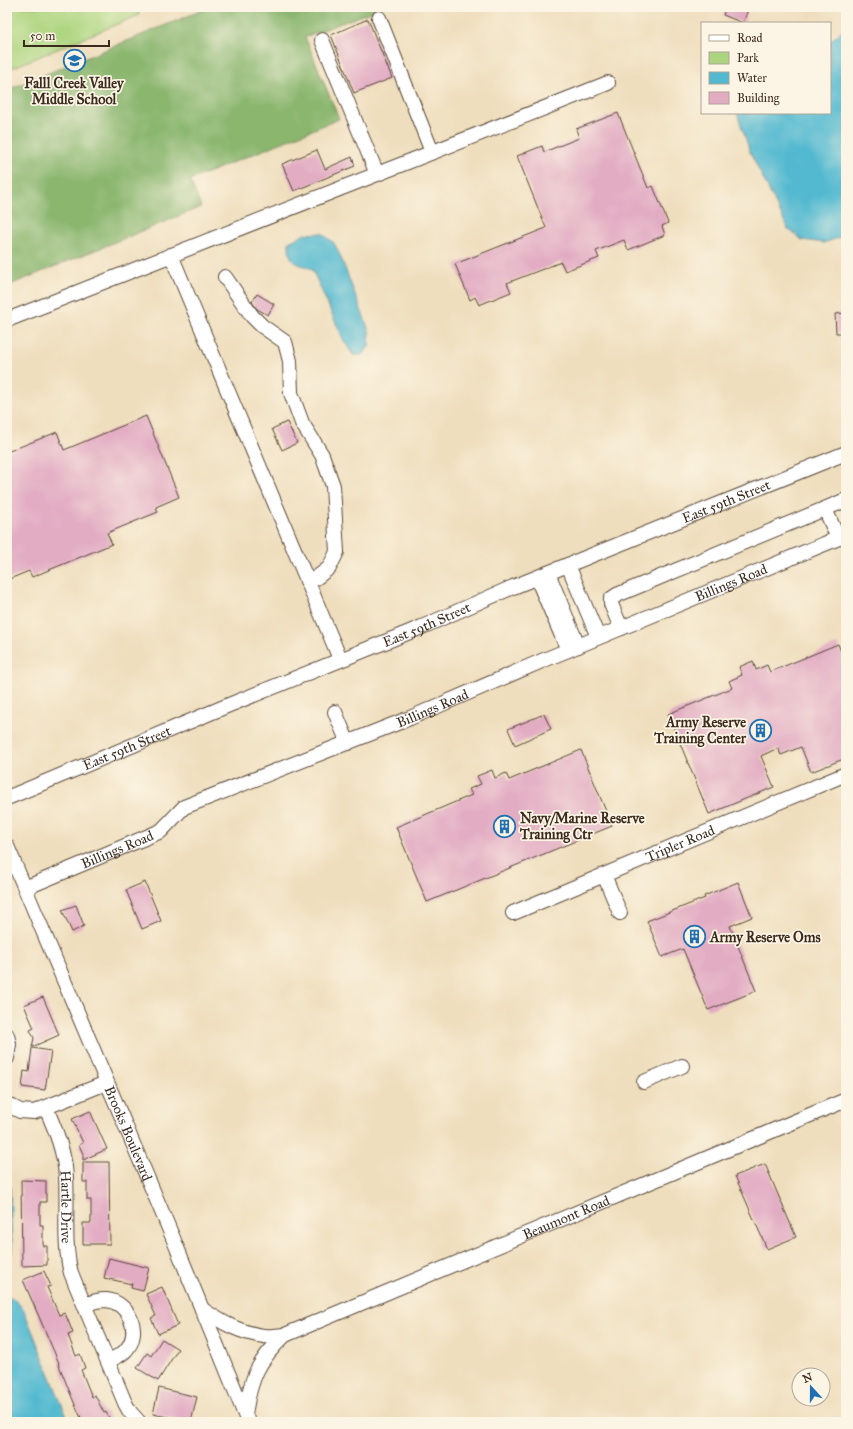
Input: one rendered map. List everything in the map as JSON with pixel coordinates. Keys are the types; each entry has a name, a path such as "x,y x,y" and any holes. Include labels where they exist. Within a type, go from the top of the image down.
{"street":[{"path":"379,18 432,152"},
{"path":"322,40 376,174"},
{"path":"7,320 608,83"},
{"path":"171,255 340,659"},
{"path":"225,277 252,316 262,326 285,342 290,360 291,393 302,422 322,455 333,486 337,552 329,568 316,578 307,581"},
{"name":"East 59th Street","path":"7,798 340,659 422,627 543,576 846,453"},
{"path":"621,628 611,604 611,599 616,595 846,500"},
{"path":"825,509 842,536"},
{"name":"Billings Road","path":"24,888 161,831 184,807 410,718 598,637 842,536"},
{"path":"568,566 598,637"},
{"path":"543,576 573,648"},
{"path":"335,712 348,743"},
{"name":"Tripler Road","path":"513,913 846,774"},
{"name":"Brooks Boulevard","path":"7,846 202,1309 246,1418"},
{"path":"604,875 620,912"},
{"path":"7,1035 9,1047 7,1058"},
{"path":"644,1082 682,1066"},
{"path":"7,1104 15,1109 28,1113 34,1112 106,1083"},
{"name":"Beaumont Road","path":"202,1309 228,1326 249,1333 265,1336 285,1335 846,1100"},
{"name":"Hartle Drive","path":"46,1108 59,1139 65,1164 67,1251 69,1263 125,1403 130,1412 140,1422"},
{"path":"85,1305 96,1301 106,1300 114,1302 126,1310 131,1319 133,1332 131,1342 126,1351 108,1361"},
{"name":"Beaumont Road","path":"246,1418 249,1391 256,1371 267,1353 285,1335"}],"green space":[{"path":"7,7 138,7 139,15 7,70"},
{"path":"210,7 383,7 305,37 339,119 190,180 201,207 7,286 7,90"}],"water":[{"path":"846,30 846,235 824,243 802,240 788,229 750,152 737,114 831,114 831,40 842,31"},
{"path":"322,233 334,243 340,255 370,333 369,347 362,355 353,355 343,339 312,269 297,263 290,255 289,242 305,234"},
{"path":"7,1177 10,1186 12,1251 9,1262 7,1263"},
{"path":"7,1297 14,1299 23,1308 69,1422 12,1422 7,1411"}],"building":[{"path":"726,7 749,7 743,22 723,15"},
{"path":"368,19 392,78 354,93 331,35"},
{"path":"618,113 648,188 653,186 668,223 662,226 665,235 628,250 624,240 596,251 599,258 565,271 561,262 507,283 511,292 479,305 475,297 470,300 455,264 546,228 517,156 542,146 544,152 579,138 576,129"},
{"path":"317,150 325,169 352,157 355,166 294,191 282,164"},
{"path":"257,294 274,304 268,315 257,309 252,302"},
{"path":"846,313 846,333 836,333 835,314"},
{"path":"146,416 179,497 156,507 158,512 107,533 112,544 32,577 29,571 7,580 7,452 57,432 64,450"},
{"path":"287,422 297,443 282,450 272,429"},
{"name":"Army Reserve Training Center","path":"838,644 846,664 846,758 811,772 801,747 781,755 778,748 761,756 774,787 709,814 668,714 732,688 729,681 742,675 739,667 753,661 756,670 767,665 770,672"},
{"path":"544,714 551,729 515,745 508,729"},
{"name":"Navy/Marine Reserve Training Ctr","path":"581,750 612,826 427,902 396,827 472,795 469,789 481,784 477,776 492,770 495,778 506,773 509,780"},
{"path":"145,882 161,921 142,929 126,890"},
{"name":"Army Reserve Oms","path":"738,882 752,917 730,926 756,991 708,1010 683,949 662,957 647,921 705,898 704,896"},
{"path":"76,905 84,926 72,932 62,910"},
{"path":"43,997 59,1035 32,1047 34,1038 30,1030 34,1028 24,1005"},
{"path":"32,1048 51,1051 45,1090 22,1087 24,1071 29,1072"},
{"path":"90,1111 107,1149 83,1160 83,1154 79,1145 83,1143 72,1119"},
{"path":"83,1162 109,1162 110,1244 83,1244 83,1223 91,1223 91,1200 87,1200 87,1182 83,1182"},
{"path":"765,1164 796,1237 767,1249 735,1176"},
{"path":"21,1180 46,1181 46,1202 40,1202 40,1225 43,1225 43,1246 47,1246 47,1265 22,1266"},
{"path":"109,1258 149,1268 143,1291 131,1288 132,1284 104,1278"},
{"path":"44,1271 51,1286 47,1287 59,1315 65,1313 73,1333 68,1335 76,1356 80,1354 85,1368 81,1370 92,1397 95,1395 104,1413 106,1412 111,1422 83,1422 75,1405 59,1363 23,1280"},
{"path":"162,1287 178,1325 158,1334 151,1318 156,1316 146,1294"},
{"path":"162,1339 178,1349 158,1381 137,1368 147,1353 151,1356"},
{"path":"159,1388 197,1397 191,1422 153,1414"}],"place":[{"name":"Falll Creek Valley Middle School","path":"74,61"},
{"name":"Army Reserve Training Center","path":"761,730"},
{"name":"Navy/Marine Reserve Training Ctr","path":"504,826"},
{"name":"Army Reserve Oms","path":"694,937"}]}
